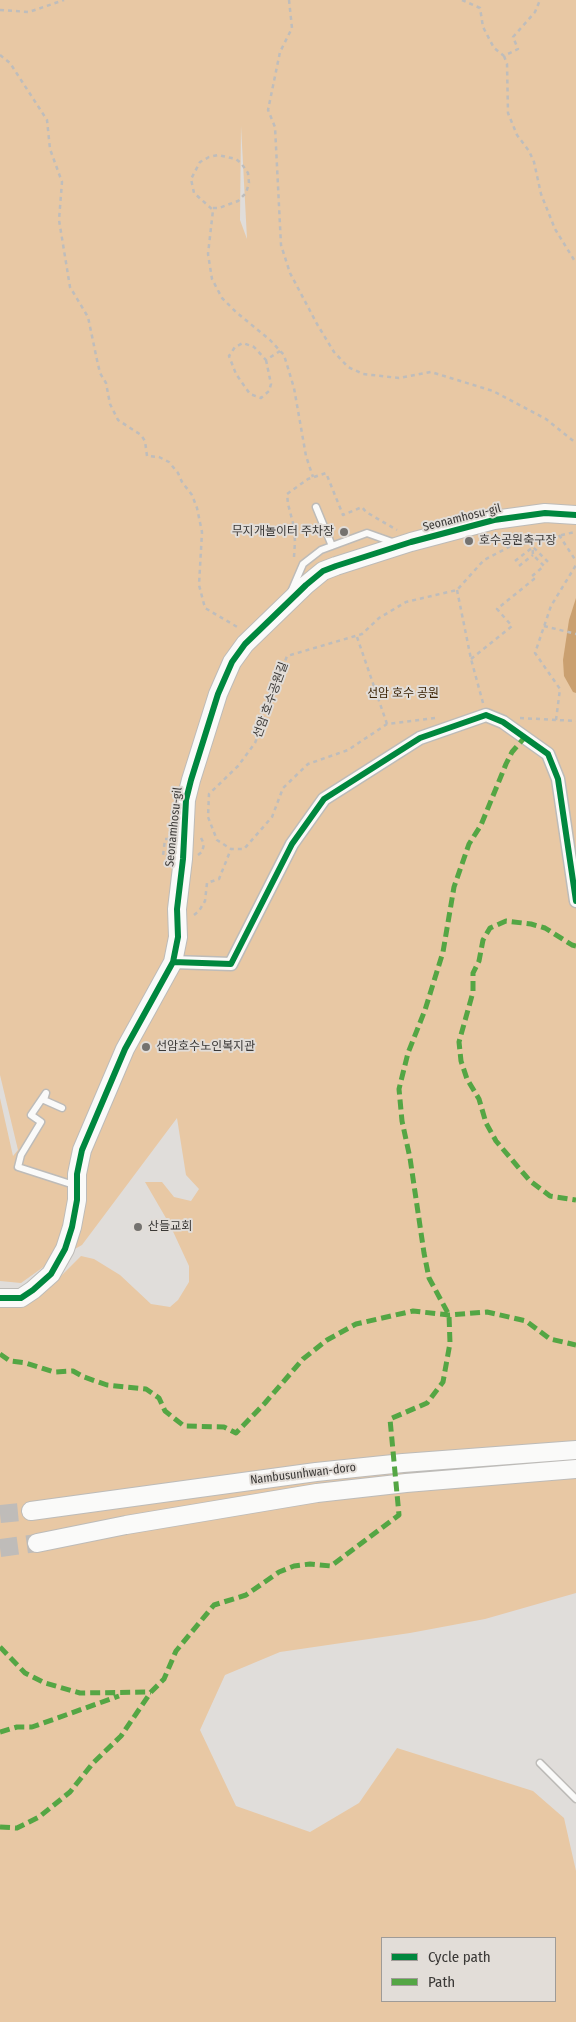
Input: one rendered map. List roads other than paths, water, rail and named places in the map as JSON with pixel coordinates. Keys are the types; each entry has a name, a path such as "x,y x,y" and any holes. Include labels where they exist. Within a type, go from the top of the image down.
{"street":[{"name":"Seonamhosu-gil","path":"0,1298 21,1298 51,1274 65,1249 72,1227 77,1200 77,1174 82,1150 125,1049 173,962 178,937 177,909 183,859 186,800 195,762 218,694 232,662 245,644 324,571 402,545 494,520 545,513 576,514"},
{"path":"173,962 231,964 292,844 324,800 420,738 486,715 502,722 548,754 558,779 576,901"},
{"name":"Nambusunhwan-doro","path":"31,1511 316,1472 403,1463 576,1450"},
{"name":"Nambusunhwan-doro","path":"37,1543 317,1493 415,1482 576,1469"}],"lane":[{"path":"316,507 332,546"},
{"path":"286,605 303,564 321,550 367,533 402,545"},
{"path":"62,1108 44,1100 46,1093 31,1115 41,1122 21,1155 18,1168 77,1186"},
{"path":"540,1763 576,1799"}],"tunnel":[{"path":"0,1514 31,1511"},
{"path":"0,1548 37,1543"}],"place":[{"name":"무지개놀이터 주차장","path":"344,532"},
{"name":"호수공원축구장","path":"469,541"},
{"name":"선암호수노인복지관","path":"146,1047"},
{"name":"산들교회","path":"138,1227"}],"park label":[{"name":"선암 호수 공원","path":"403,694"}]}
